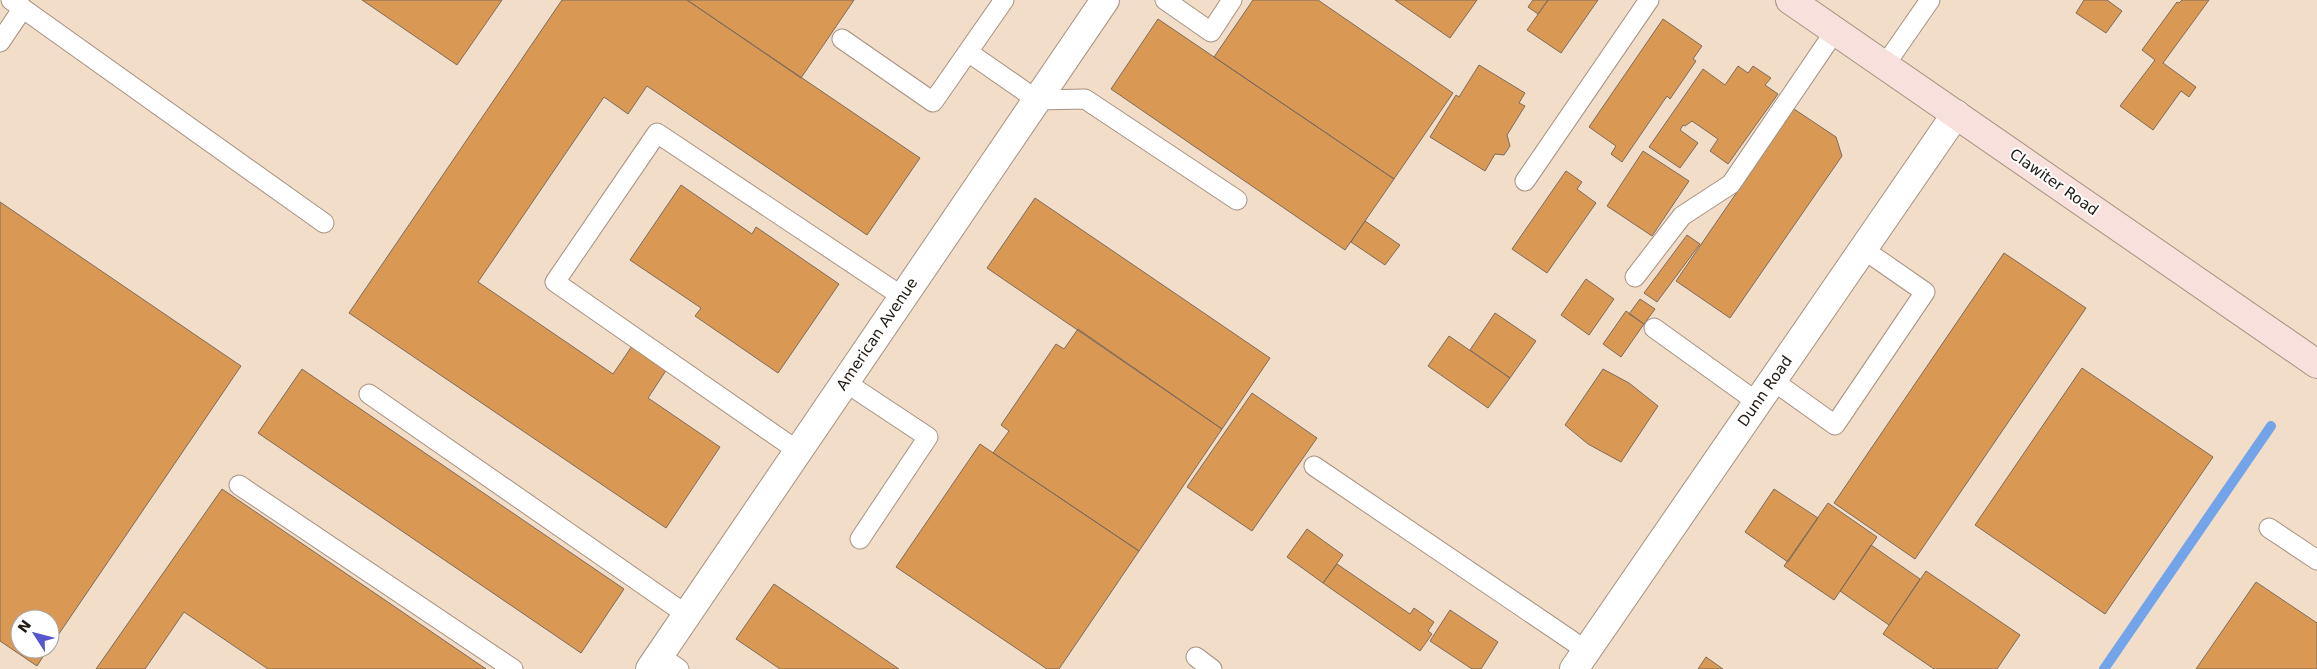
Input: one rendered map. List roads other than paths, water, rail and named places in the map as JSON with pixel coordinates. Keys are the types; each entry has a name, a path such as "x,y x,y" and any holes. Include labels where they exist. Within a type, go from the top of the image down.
{"main road":[{"name":"Clawiter Road","path":"1790,0 2315,356"}],"street":[{"name":"American Avenue","path":"663,664 687,614 1105,0"},
{"name":"Dunn Road","path":"1580,660 1863,249 1920,163 1956,114"}],"lane":[{"path":"842,39 933,102 1004,0"},
{"path":"1165,0 1211,32 1232,0"},
{"path":"1525,181 1649,0"},
{"path":"1885,65 1930,0"},
{"path":"0,42 17,4 324,223"},
{"path":"1635,277 1682,216 1731,184 1835,31"},
{"path":"968,52 1037,100 1085,99 1237,200"},
{"path":"798,451 555,282 657,133 903,297"},
{"path":"1654,328 1765,391 1835,425 1925,292 1863,249"},
{"path":"845,382 928,437 860,539"},
{"path":"368,394 687,614"},
{"path":"1314,466 1580,660"},
{"path":"239,485 513,669"},
{"path":"2269,528 2317,560"},
{"path":"1196,657 1212,669"}],"waterway":[{"path":"2104,669 2271,426"}]}
